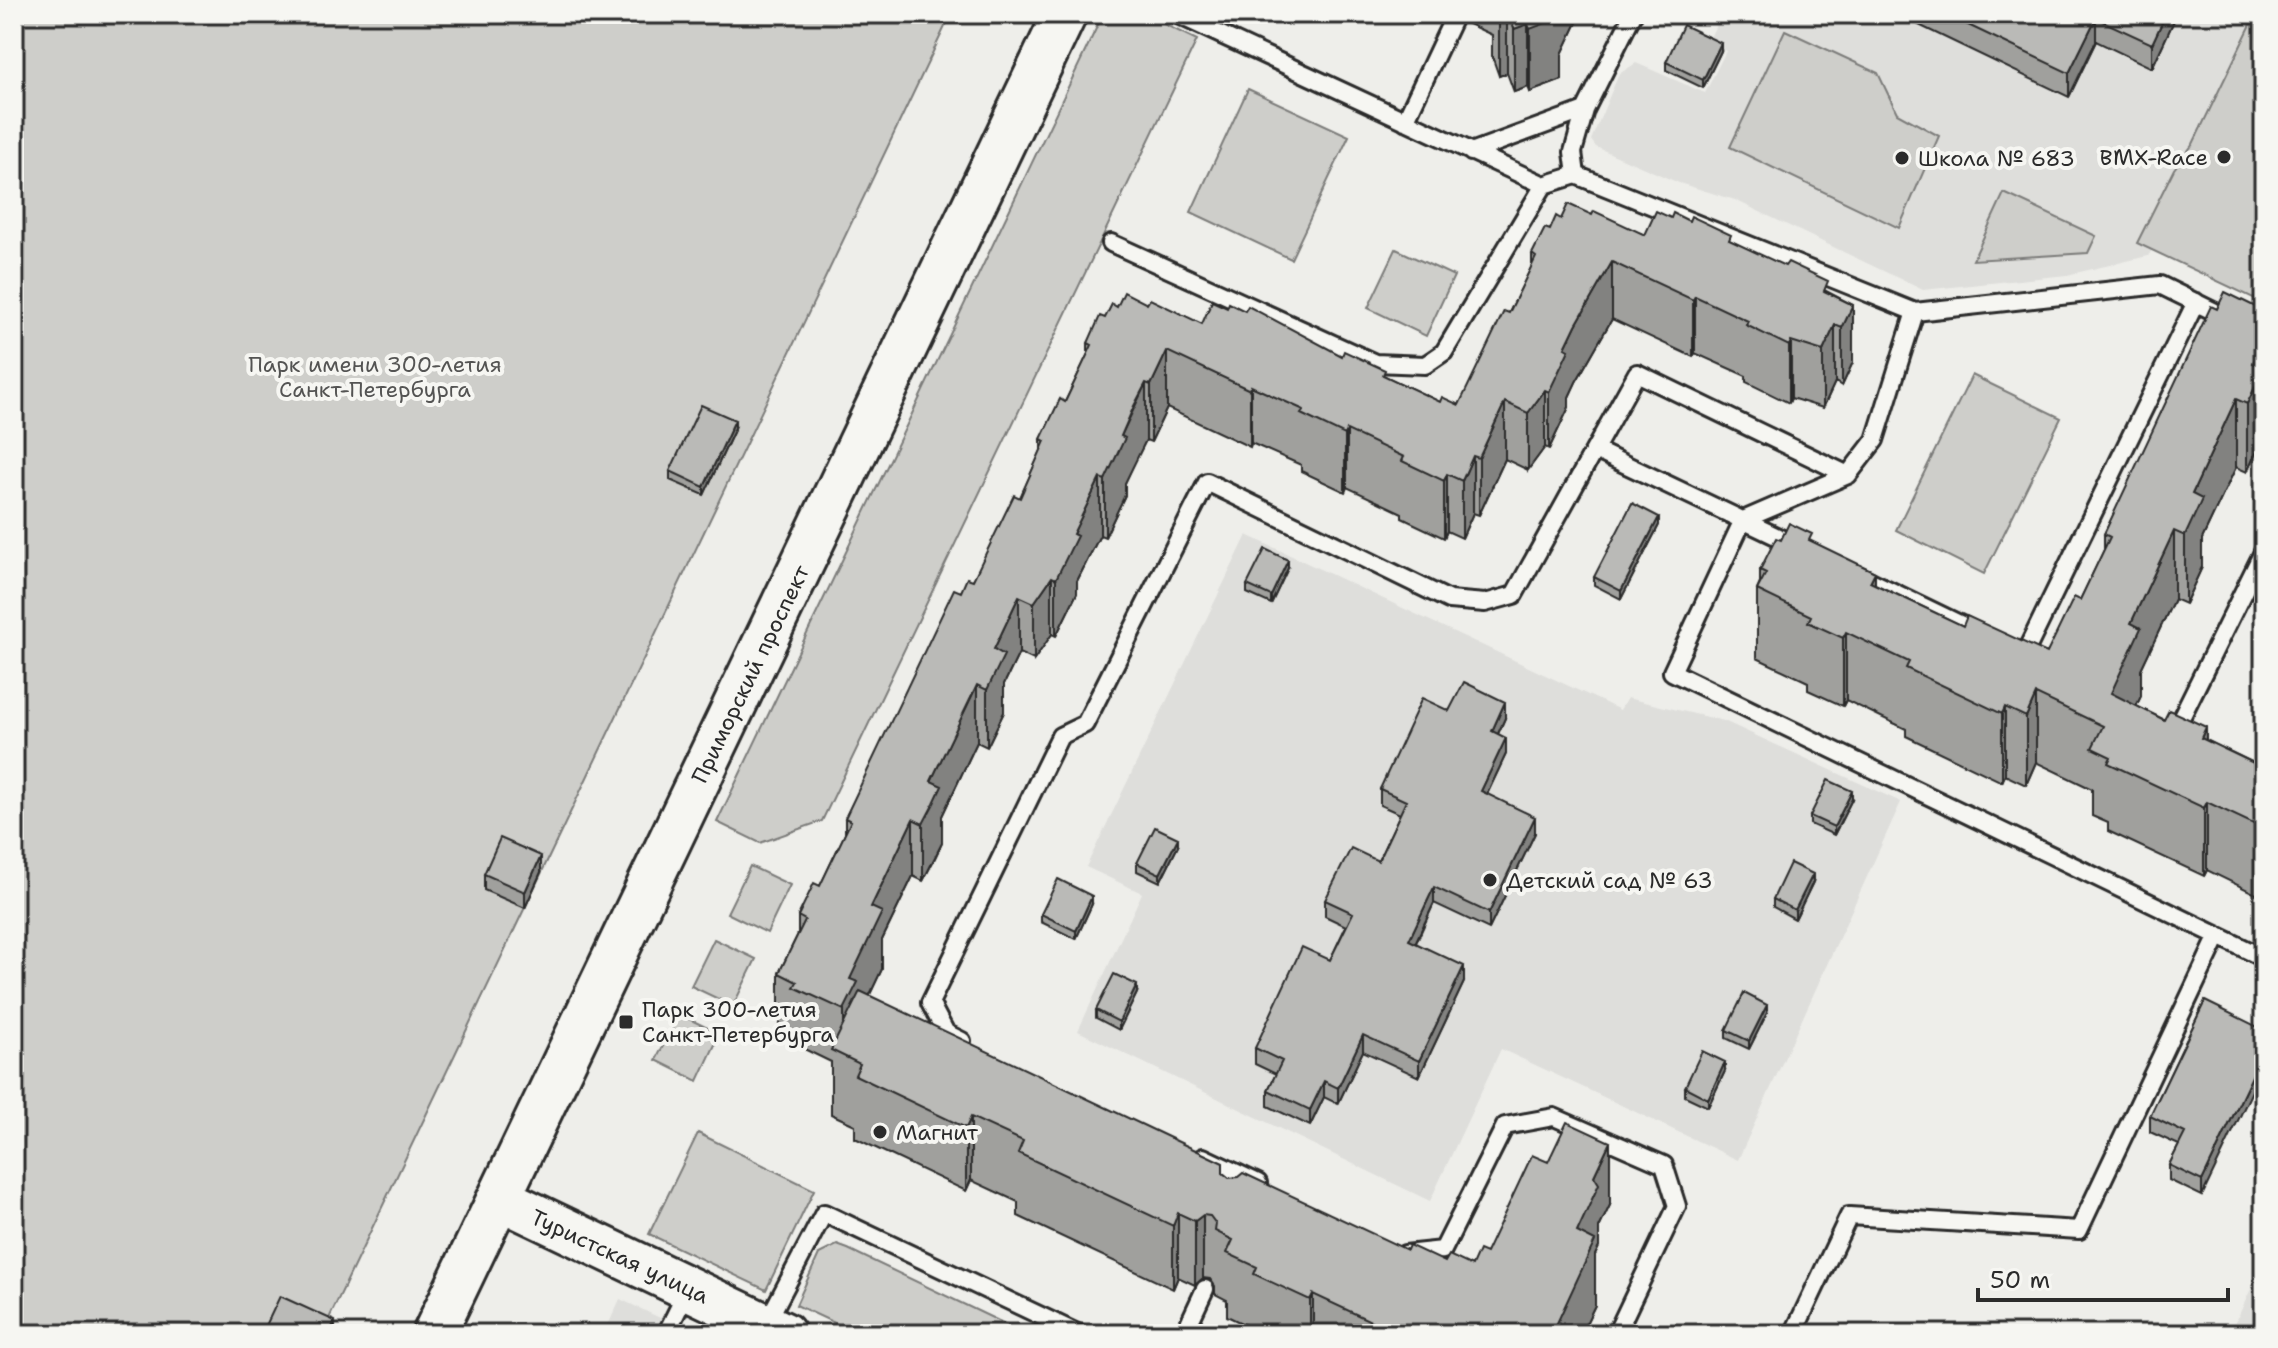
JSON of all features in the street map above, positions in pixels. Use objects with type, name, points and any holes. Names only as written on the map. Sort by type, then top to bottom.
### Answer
[{"type":"street","name":"Приморский проспект","points":[[434,1334],[1065,14]]},
{"type":"street","name":"Туристская улица","points":[[499,1198],[775,1330]]},
{"type":"lane","points":[[1176,14],[1544,185],[1576,175],[1915,312],[2160,285],[2264,336]]},
{"type":"lane","points":[[1576,175],[1573,152],[1585,110],[1633,14]]},
{"type":"lane","points":[[1405,121],[1454,17]]},
{"type":"lane","points":[[1471,152],[1585,110]]},
{"type":"lane","points":[[1111,243],[1375,363],[1425,365],[1444,352],[1544,185]]},
{"type":"lane","points":[[1842,567],[2024,655],[2196,302]]},
{"type":"lane","points":[[1915,312],[1875,440],[1848,475],[1743,520],[1672,672],[2264,958]]},
{"type":"lane","points":[[974,1047],[946,1033],[930,1003],[1060,736],[1085,724],[1207,482],[1449,600],[1485,603],[1514,595],[1637,373],[1848,475]]},
{"type":"lane","points":[[1595,450],[1814,554]]},
{"type":"lane","points":[[2200,739],[2176,728],[2264,550]]},
{"type":"lane","points":[[1793,1334],[1849,1216],[2079,1230],[2218,936]]},
{"type":"lane","points":[[1388,1246],[1409,1256],[1443,1250],[1505,1126],[1554,1117],[1664,1165],[1677,1206],[1616,1334]]},
{"type":"lane","points":[[1186,1149],[1260,1189]]},
{"type":"lane","points":[[775,1330],[824,1213],[1079,1334]]},
{"type":"lane","points":[[666,1334],[688,1288]]},
{"type":"lane","points":[[1184,1334],[1205,1289]]},
{"type":"shaded area","name":"Школа № 683","points":[[1722,14],[2264,14],[2264,303],[2152,250],[2148,256],[2067,275],[1923,290],[1735,200],[1679,183],[1596,147],[1591,140],[1619,74],[1636,63],[1705,93],[1726,51],[1708,41]]},
{"type":"shaded area","name":"Детский сад № 63","points":[[1247,535],[1620,710],[1627,698],[1724,721],[1901,802],[1738,1160],[1501,1049],[1430,1201],[1078,1031],[1142,893],[1086,867]]},
{"type":"shaded area","points":[[2264,1261],[2264,1334],[2230,1334]]},
{"type":"shaded area","points":[[620,1299],[694,1334],[604,1334]]},
{"type":"green space","name":"Парк имени 300-летия Санкт-Петербурга","points":[[14,14],[951,14],[323,1331],[328,1334],[14,1334]]},
{"type":"green space","points":[[1103,14],[1143,14],[1197,40],[822,821],[760,843],[717,822]]},
{"type":"green space","name":"BMX-Race","points":[[2256,14],[2264,14],[2264,303],[2137,243],[2174,169],[2193,144]]},
{"type":"green space","points":[[1785,30],[1878,73],[1897,113],[1939,136],[1899,228],[1730,147]]},
{"type":"green space","points":[[1248,89],[1349,136],[1291,259],[1191,212]]},
{"type":"green space","points":[[2004,193],[2096,236],[2088,253],[1973,260]]},
{"type":"green space","points":[[1396,249],[1454,276],[1426,336],[1368,308]]},
{"type":"green space","points":[[1972,375],[2061,418],[1984,574],[1896,530]]},
{"type":"green space","points":[[750,866],[790,885],[767,933],[727,913]]},
{"type":"green space","points":[[714,939],[756,959],[733,1006],[691,986]]},
{"type":"green space","points":[[679,1014],[720,1034],[698,1081],[656,1060]]},
{"type":"green space","points":[[698,1133],[814,1190],[766,1290],[649,1234]]},
{"type":"green space","points":[[837,1245],[1026,1334],[858,1334],[796,1305],[819,1254]]},
{"type":"building","points":[[1509,14],[1561,14],[1562,17],[1530,29],[1528,24],[1514,29]]},
{"type":"building","points":[[1945,14],[2166,14],[2152,44],[2096,18],[2069,73]]},
{"type":"building","points":[[1683,25],[1721,43],[1703,80],[1666,62]]},
{"type":"building","points":[[1568,204],[1592,215],[1594,211],[1645,235],[1656,211],[1671,218],[1673,213],[1689,221],[1691,216],[1731,235],[1729,240],[1785,266],[1788,262],[1828,281],[1824,291],[1853,305],[1842,328],[1835,325],[1823,351],[1791,341],[1789,346],[1746,325],[1748,321],[1695,296],[1693,300],[1612,262],[1576,325],[1565,348],[1569,350],[1549,392],[1545,390],[1528,413],[1505,402],[1479,458],[1473,456],[1462,481],[1447,474],[1444,481],[1402,461],[1404,457],[1347,430],[1345,435],[1301,414],[1304,410],[1251,386],[1250,390],[1167,351],[1151,385],[1146,383],[1134,406],[1121,436],[1125,438],[1105,480],[1100,478],[1056,579],[1052,577],[1034,603],[1019,596],[994,649],[1004,655],[987,690],[977,685],[931,781],[942,786],[934,803],[923,824],[913,819],[871,907],[882,912],[850,979],[858,982],[844,1010],[794,987],[797,982],[779,973],[805,920],[798,916],[814,883],[820,886],[851,821],[845,818],[954,589],[961,592],[967,578],[973,580],[1014,495],[1020,498],[1045,441],[1041,439],[1060,399],[1065,402],[1092,345],[1088,343],[1100,316],[1105,318],[1112,304],[1117,307],[1124,292],[1147,304],[1150,299],[1202,324],[1212,301],[1227,308],[1229,303],[1245,311],[1248,306],[1342,356],[1344,351],[1385,370],[1383,375],[1440,402],[1442,397],[1459,405],[1504,311],[1509,313],[1536,257],[1532,254],[1545,228],[1550,230],[1556,216],[1561,219]]},
{"type":"building","points":[[2225,292],[2264,311],[2264,340],[2253,363],[2264,368],[2247,404],[2236,399],[2192,494],[2202,499],[2185,536],[2174,531],[2131,623],[2141,628],[2111,693],[2164,720],[2169,710],[2206,727],[2201,738],[2264,768],[2264,829],[2207,802],[2204,808],[2108,763],[2111,757],[2092,748],[2103,726],[2036,694],[2026,717],[2005,707],[2002,714],[1906,668],[1909,662],[1846,632],[1843,638],[1808,622],[1811,616],[1757,590],[1766,573],[1760,570],[1776,538],[1781,540],[1789,523],[1812,534],[1809,540],[1875,572],[1870,582],[1963,626],[1967,616],[2047,653],[2074,597],[2080,600],[2110,537],[2104,534],[2211,306],[2217,309]]},
{"type":"building","points":[[701,405],[735,420],[704,487],[670,471]]},
{"type":"building","points":[[1632,503],[1659,517],[1621,591],[1594,577]]},
{"type":"building","points":[[1265,549],[1288,560],[1271,596],[1247,585]]},
{"type":"building","points":[[1464,682],[1505,702],[1492,731],[1506,738],[1481,791],[1535,817],[1489,913],[1434,887],[1409,940],[1464,966],[1419,1061],[1363,1035],[1338,1088],[1324,1081],[1310,1110],[1268,1090],[1282,1061],[1255,1048],[1302,947],[1330,960],[1353,913],[1325,900],[1351,848],[1378,861],[1406,801],[1380,789],[1422,698],[1449,711]]},
{"type":"building","points":[[1828,780],[1852,791],[1834,827],[1810,816]]},
{"type":"building","points":[[1155,827],[1178,838],[1160,874],[1137,863]]},
{"type":"building","points":[[500,838],[541,856],[525,892],[484,874]]},
{"type":"building","points":[[1790,863],[1813,874],[1795,910],[1773,899]]},
{"type":"building","points":[[1058,879],[1092,896],[1076,931],[1041,914]]},
{"type":"building","points":[[1114,974],[1137,985],[1119,1022],[1096,1010]]},
{"type":"building","points":[[860,991],[1223,1163],[1223,1173],[1229,1178],[1243,1173],[1407,1250],[1409,1245],[1445,1262],[1449,1255],[1472,1266],[1479,1250],[1486,1253],[1532,1155],[1548,1162],[1567,1122],[1610,1142],[1594,1176],[1599,1184],[1577,1232],[1595,1241],[1552,1334],[1388,1334],[1390,1330],[1313,1294],[1310,1300],[1254,1274],[1257,1267],[1227,1253],[1233,1240],[1215,1231],[1216,1224],[1210,1216],[1203,1215],[1195,1221],[1178,1213],[1173,1226],[1018,1153],[1023,1141],[971,1117],[966,1128],[855,1075],[860,1064],[831,1050]]},
{"type":"building","points":[[1744,993],[1767,1005],[1749,1041],[1726,1030]]},
{"type":"building","points":[[2205,1001],[2264,1030],[2264,1051],[2202,1181],[2169,1165],[2185,1133],[2150,1116]]},
{"type":"building","points":[[1702,1051],[1725,1062],[1708,1099],[1685,1087]]},
{"type":"building","points":[[280,1296],[335,1321],[329,1334],[262,1334]]},
{"type":"place","name":"BMX-Race","points":[[2224,157]]},
{"type":"place","name":"Школа № 683","points":[[1902,158]]},
{"type":"place","name":"Детский сад № 63","points":[[1490,880]]},
{"type":"place","name":"Парк 300-летия Санкт-Петербурга","points":[[626,1022]]},
{"type":"place","name":"Магнит","points":[[880,1132]]}]
